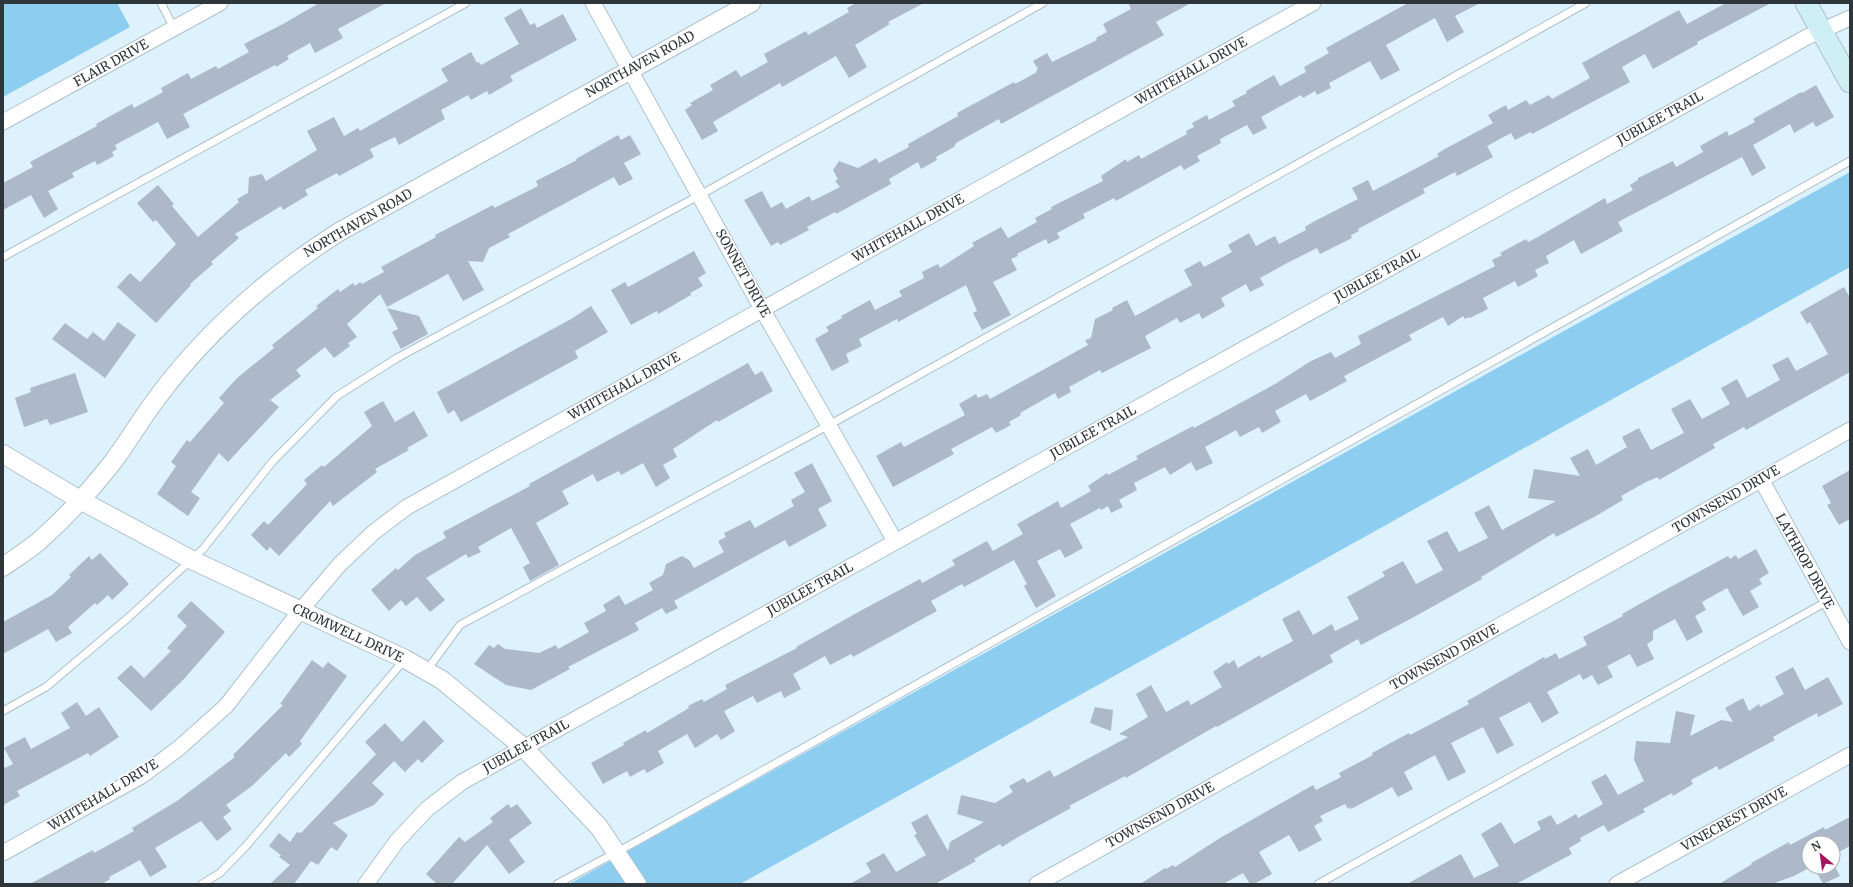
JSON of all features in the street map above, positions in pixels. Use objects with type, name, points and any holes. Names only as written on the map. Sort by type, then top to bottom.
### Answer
[{"type":"main road","points":[[1806,3],[1850,82]]},
{"type":"street","name":"FLAIR DRIVE","points":[[3,122],[220,3]]},
{"type":"street","name":"SONNET DRIVE","points":[[593,3],[762,309],[895,542]]},
{"type":"street","name":"NORTHAVEN ROAD","points":[[3,566],[37,543],[80,500],[113,462],[157,398],[200,346],[230,315],[300,257],[346,228],[751,3]]},
{"type":"street","name":"WHITEHALL DRIVE","points":[[3,853],[143,775],[179,748],[226,706],[300,611],[340,564],[374,532],[407,507],[1313,3]]},
{"type":"street","name":"JUBILEE TRAIL","points":[[366,884],[397,841],[427,809],[462,782],[1822,30],[1850,18]]},
{"type":"street","name":"TOWNSEND DRIVE","points":[[1036,884],[1850,430]]},
{"type":"street","name":"CROMWELL DRIVE","points":[[3,454],[80,500],[192,560],[405,659],[427,670],[442,680],[523,747],[599,827],[637,884]]},
{"type":"street","name":"LATHROP DRIVE","points":[[1761,479],[1850,642]]},
{"type":"street","name":"VINECREST DRIVE","points":[[1618,884],[1850,754]]},
{"type":"lane","points":[[161,3],[174,28]]},
{"type":"lane","points":[[3,257],[466,3]]},
{"type":"lane","points":[[3,711],[46,687],[129,617],[192,560],[203,549],[273,461],[337,396],[398,358],[700,195],[1043,3]]},
{"type":"lane","points":[[427,670],[460,625],[829,425],[1586,3]]},
{"type":"lane","points":[[556,884],[617,852],[1850,161]]},
{"type":"lane","points":[[1318,884],[1828,601]]},
{"type":"lane","points":[[202,884],[220,873],[246,846],[405,659]]},
{"type":"shaded area","points":[[3,3],[117,3],[130,27],[3,97]]},
{"type":"shaded area","points":[[1850,172],[1850,267],[740,884],[569,884]]},
{"type":"building","points":[[319,3],[386,3],[338,29],[343,38],[315,53],[310,43],[287,56],[289,59],[276,67],[275,65],[183,114],[190,127],[167,139],[158,122],[115,145],[117,149],[112,152],[114,156],[97,165],[95,161],[72,173],[74,177],[48,191],[58,209],[44,218],[31,195],[3,210],[3,183],[33,167],[30,162],[97,126],[96,124],[132,104],[134,108],[163,92],[161,88],[188,73],[191,79],[216,66],[218,69],[249,52],[244,44]]},
{"type":"building","points":[[856,3],[924,3],[888,22],[890,24],[855,45],[867,67],[849,78],[836,56],[782,87],[780,83],[713,122],[718,131],[702,140],[685,110],[692,105],[690,103],[713,90],[710,85],[736,70],[741,77],[768,62],[764,54],[806,31],[808,35],[849,12],[847,8]]},
{"type":"building","points":[[1128,3],[1191,3],[1156,22],[1164,35],[1001,124],[999,119],[956,143],[954,147],[936,157],[937,160],[921,169],[918,162],[889,179],[891,184],[836,214],[835,212],[807,227],[809,230],[780,245],[778,242],[771,246],[744,200],[762,191],[771,208],[782,202],[786,209],[809,196],[812,201],[840,187],[835,181],[838,179],[833,170],[839,161],[858,168],[876,158],[879,163],[909,147],[908,144],[958,116],[957,113],[1014,82],[1015,84],[1037,72],[1036,70],[1038,69],[1033,61],[1047,53],[1052,62],[1097,40],[1096,38],[1107,32],[1103,24],[1131,9]]},
{"type":"building","points":[[1408,3],[1480,3],[1455,16],[1464,32],[1447,42],[1435,18],[1386,45],[1400,70],[1381,80],[1370,61],[1329,83],[1331,88],[1317,95],[1315,91],[1303,98],[1301,95],[1261,117],[1267,128],[1253,135],[1247,125],[1220,139],[1221,143],[1197,156],[1200,161],[1184,170],[1181,165],[1116,201],[1114,198],[1083,214],[1085,218],[1057,233],[1060,238],[1048,244],[1046,239],[1017,254],[1018,256],[1011,259],[1017,270],[993,282],[1011,315],[982,330],[973,313],[977,311],[966,285],[898,322],[897,319],[859,339],[862,346],[846,354],[849,362],[832,371],[815,339],[829,331],[826,327],[842,318],[841,316],[870,300],[875,310],[902,296],[899,291],[924,278],[922,272],[938,264],[940,268],[974,246],[972,243],[1001,227],[1008,238],[1037,222],[1035,218],[1052,209],[1051,207],[1103,181],[1101,176],[1126,159],[1127,162],[1139,155],[1141,159],[1187,134],[1186,131],[1194,127],[1192,123],[1207,115],[1209,120],[1235,106],[1232,101],[1274,75],[1280,86],[1306,72],[1304,67],[1329,53],[1326,48]]},
{"type":"building","points":[[1726,3],[1771,3],[1697,42],[1698,44],[1653,69],[1645,54],[1622,67],[1630,82],[1532,134],[1531,132],[1515,140],[1511,133],[1487,146],[1493,157],[1457,176],[1455,172],[1423,189],[1425,193],[1358,229],[1359,231],[1351,235],[1352,238],[1320,254],[1317,248],[1289,262],[1260,278],[1264,285],[1250,292],[1246,284],[1221,298],[1225,306],[1202,319],[1199,313],[1180,323],[1177,318],[1145,336],[1151,348],[1102,373],[1100,370],[1069,387],[1071,392],[1058,399],[1055,393],[1020,413],[1021,415],[1009,422],[1011,425],[996,433],[992,427],[951,449],[954,454],[893,487],[876,456],[901,442],[904,447],[965,415],[959,404],[976,394],[978,398],[987,394],[990,399],[1088,345],[1085,340],[1091,338],[1095,319],[1113,310],[1112,308],[1127,300],[1135,316],[1192,285],[1184,270],[1200,261],[1204,267],[1232,252],[1228,245],[1249,233],[1256,246],[1275,236],[1279,244],[1306,230],[1305,227],[1313,222],[1358,199],[1352,188],[1368,180],[1373,191],[1439,156],[1437,154],[1443,150],[1493,123],[1488,115],[1506,105],[1508,110],[1526,100],[1530,105],[1549,95],[1552,99],[1590,78],[1582,63],[1679,10],[1687,24]]},
{"type":"building","points":[[521,8],[530,25],[535,23],[537,28],[563,14],[577,40],[510,76],[513,81],[489,95],[487,91],[471,100],[468,95],[441,110],[445,119],[399,145],[395,137],[370,149],[374,157],[339,176],[337,173],[305,190],[308,195],[283,210],[281,206],[235,234],[239,238],[211,262],[213,264],[190,284],[191,285],[156,323],[117,287],[130,273],[140,282],[176,244],[156,220],[153,222],[137,203],[158,185],[174,204],[172,206],[198,237],[239,202],[237,199],[248,193],[249,177],[262,174],[266,181],[317,150],[307,131],[334,117],[344,136],[358,128],[360,131],[448,81],[441,69],[471,52],[477,63],[479,62],[481,65],[519,44],[504,18]]},
{"type":"building","points":[[1816,85],[1834,117],[1816,127],[1813,122],[1794,133],[1790,124],[1753,145],[1766,168],[1752,176],[1742,157],[1618,222],[1623,231],[1581,254],[1574,240],[1546,256],[1549,263],[1535,270],[1538,276],[1518,287],[1515,281],[1483,298],[1488,309],[1470,318],[1465,319],[1463,316],[1448,326],[1443,317],[1409,335],[1412,340],[1344,376],[1347,381],[1310,401],[1306,394],[1275,411],[1281,422],[1262,433],[1259,427],[1240,437],[1236,430],[1205,447],[1213,463],[1196,471],[1191,462],[1170,475],[1165,467],[1134,483],[1137,490],[1119,500],[1123,507],[1111,513],[1108,506],[1101,510],[1100,508],[1070,524],[1083,548],[1065,558],[1060,549],[1037,561],[1056,596],[1036,608],[1024,586],[1027,584],[1014,560],[964,587],[962,584],[931,601],[937,611],[853,657],[851,654],[830,665],[825,656],[793,674],[801,689],[784,698],[781,691],[757,703],[753,696],[724,711],[735,731],[721,740],[717,734],[695,748],[687,734],[658,751],[664,763],[647,773],[644,769],[630,777],[627,771],[603,784],[591,763],[624,745],[623,743],[646,730],[647,733],[689,708],[688,706],[702,699],[704,702],[727,689],[725,685],[797,648],[796,647],[862,610],[920,579],[922,583],[955,565],[952,560],[987,541],[993,551],[1023,534],[1017,524],[1058,501],[1061,508],[1091,491],[1088,486],[1107,473],[1108,475],[1138,459],[1136,456],[1193,426],[1194,428],[1275,384],[1311,361],[1331,352],[1335,358],[1361,344],[1358,336],[1495,266],[1492,260],[1502,255],[1500,253],[1526,239],[1528,242],[1536,238],[1605,198],[1607,204],[1633,190],[1630,185],[1638,180],[1638,178],[1673,161],[1676,167],[1703,152],[1700,146],[1727,131],[1729,136],[1755,122],[1753,119]]},
{"type":"building","points":[[618,135],[621,140],[630,135],[641,154],[624,163],[633,179],[619,186],[614,177],[508,234],[510,237],[489,248],[483,262],[468,261],[484,290],[463,301],[448,274],[387,307],[380,294],[347,324],[357,337],[348,343],[350,346],[334,358],[325,347],[296,370],[301,376],[270,400],[279,407],[228,462],[219,453],[191,492],[200,498],[188,516],[157,494],[176,466],[171,462],[187,440],[190,442],[224,403],[219,398],[237,378],[274,348],[272,345],[318,308],[316,306],[338,289],[340,292],[353,283],[355,286],[360,282],[362,284],[384,272],[381,267],[436,237],[435,235],[493,205],[494,208],[538,186],[536,181],[577,160],[576,159]]},
{"type":"building","points":[[694,251],[706,273],[698,278],[703,286],[690,293],[691,295],[658,314],[657,311],[631,325],[611,290],[625,282],[628,287]]},
{"type":"building","points":[[1844,287],[1850,298],[1850,372],[1746,430],[1744,427],[1713,444],[1715,448],[1659,480],[1658,477],[1646,482],[1621,496],[1623,500],[1594,517],[1556,537],[1554,533],[1481,577],[1482,579],[1414,617],[1361,645],[1358,639],[1330,655],[1333,662],[1217,727],[1216,726],[1126,778],[1125,776],[1069,806],[1071,808],[1002,847],[1000,844],[974,859],[976,861],[935,884],[850,884],[871,872],[866,863],[884,853],[896,872],[926,855],[914,835],[917,834],[911,823],[927,814],[948,851],[950,842],[984,822],[957,814],[961,795],[995,803],[1013,792],[1009,786],[1024,778],[1027,783],[1050,770],[1054,777],[1128,737],[1119,734],[1148,717],[1136,694],[1151,685],[1166,712],[1188,700],[1191,705],[1222,687],[1213,672],[1227,662],[1228,664],[1234,660],[1238,668],[1260,655],[1261,658],[1293,641],[1282,619],[1299,610],[1313,635],[1332,624],[1335,631],[1359,619],[1347,597],[1385,576],[1382,572],[1403,561],[1416,584],[1443,570],[1427,541],[1447,531],[1459,552],[1488,538],[1474,513],[1489,505],[1502,530],[1556,501],[1528,498],[1534,469],[1580,476],[1570,458],[1588,449],[1596,465],[1627,447],[1622,437],[1639,428],[1651,450],[1684,433],[1671,409],[1690,399],[1702,419],[1730,404],[1721,388],[1737,379],[1747,398],[1780,380],[1772,365],[1788,357],[1796,371],[1828,354],[1810,322],[1807,324],[1800,312]]},
{"type":"building","points":[[591,306],[608,332],[575,351],[578,358],[461,422],[454,410],[448,414],[437,392],[571,319]]},
{"type":"building","points":[[387,308],[419,316],[428,334],[401,349],[392,332],[398,329]]},
{"type":"building","points":[[118,322],[136,335],[105,378],[52,339],[65,323],[87,339],[93,332],[104,341]]},
{"type":"building","points":[[748,363],[755,375],[762,371],[773,391],[718,422],[717,420],[673,449],[677,457],[663,465],[670,478],[656,487],[643,463],[621,475],[619,471],[597,482],[593,474],[562,491],[569,504],[536,523],[559,565],[530,581],[523,567],[530,563],[511,528],[478,547],[481,552],[468,558],[466,554],[426,578],[445,600],[430,612],[417,597],[406,606],[401,600],[389,611],[371,590],[396,568],[398,570],[415,555],[446,538],[443,532],[530,486],[529,484]]},
{"type":"building","points":[[75,373],[88,412],[50,425],[47,419],[24,427],[15,398],[31,392],[30,388]]},
{"type":"building","points":[[383,401],[395,422],[414,411],[428,436],[407,448],[409,450],[375,469],[377,472],[333,506],[330,501],[279,556],[270,547],[267,551],[251,535],[264,521],[268,525],[307,484],[304,480],[322,465],[324,467],[372,426],[364,412]]},
{"type":"building","points":[[812,463],[832,501],[818,509],[827,526],[789,547],[785,540],[674,601],[678,608],[666,614],[662,608],[635,623],[639,630],[568,667],[570,669],[531,690],[506,685],[474,664],[489,645],[494,648],[498,644],[505,649],[539,653],[556,645],[558,649],[589,632],[584,623],[606,611],[603,605],[619,595],[625,605],[653,590],[649,583],[663,575],[666,564],[682,556],[689,560],[694,568],[724,552],[718,541],[726,537],[724,533],[750,520],[755,528],[794,506],[791,500],[805,492],[794,473]]},
{"type":"building","points":[[1850,470],[1850,519],[1839,525],[1827,505],[1831,503],[1822,486]]},
{"type":"building","points":[[1756,549],[1769,573],[1759,579],[1762,584],[1750,591],[1759,607],[1743,616],[1727,588],[1702,602],[1706,610],[1695,616],[1703,632],[1687,641],[1675,619],[1653,631],[1653,640],[1647,644],[1654,659],[1637,667],[1630,654],[1607,666],[1613,677],[1598,685],[1592,675],[1583,680],[1580,674],[1547,692],[1559,713],[1542,723],[1530,702],[1499,718],[1514,745],[1497,754],[1483,727],[1451,743],[1466,772],[1448,781],[1435,755],[1404,772],[1413,789],[1398,797],[1392,787],[1351,809],[1350,807],[1348,809],[1345,804],[1320,816],[1323,821],[1314,826],[1322,840],[1299,852],[1289,835],[1259,852],[1272,874],[1254,884],[1250,884],[1243,873],[1223,884],[1140,884],[1165,868],[1166,869],[1173,865],[1175,867],[1220,838],[1313,785],[1316,790],[1341,777],[1339,773],[1373,755],[1372,753],[1469,704],[1467,701],[1544,657],[1545,659],[1556,653],[1559,659],[1587,645],[1583,637],[1623,616],[1622,614],[1652,597],[1728,556],[1730,559],[1736,555],[1738,559]]},
{"type":"building","points":[[100,553],[129,584],[112,600],[108,595],[97,605],[95,603],[68,627],[72,633],[56,642],[48,629],[3,654],[3,622],[52,595],[71,577],[69,575],[89,556],[92,560]]},
{"type":"building","points":[[191,601],[225,632],[184,679],[151,711],[117,678],[131,665],[144,678],[171,651],[167,648],[187,626],[177,616]]},
{"type":"building","points":[[312,660],[323,668],[328,662],[347,676],[300,741],[302,744],[289,757],[286,753],[252,786],[226,805],[231,811],[223,817],[232,829],[217,841],[201,821],[155,848],[167,867],[150,877],[140,860],[109,877],[110,879],[102,884],[30,884],[93,850],[94,853],[134,831],[132,828],[177,801],[235,757],[233,755],[283,705],[280,704]]},
{"type":"building","points":[[1793,667],[1805,690],[1828,677],[1843,704],[1818,717],[1817,713],[1773,737],[1775,740],[1719,770],[1717,766],[1691,780],[1693,784],[1673,796],[1672,793],[1643,809],[1645,812],[1608,832],[1604,825],[1580,838],[1581,841],[1569,848],[1572,854],[1516,884],[1407,884],[1461,854],[1474,878],[1499,866],[1481,834],[1501,822],[1514,844],[1541,829],[1537,822],[1551,815],[1557,825],[1576,814],[1578,818],[1603,804],[1591,782],[1606,774],[1618,795],[1644,781],[1634,760],[1636,741],[1670,743],[1676,711],[1695,715],[1690,736],[1721,720],[1733,722],[1725,708],[1743,698],[1749,711],[1759,704],[1760,707],[1784,694],[1775,677]]},
{"type":"building","points":[[77,702],[86,716],[99,707],[119,737],[90,756],[88,753],[17,791],[20,796],[3,805],[3,765],[5,768],[13,764],[4,748],[25,737],[31,749],[70,728],[61,713]]},
{"type":"building","points":[[1095,707],[1113,710],[1111,731],[1090,723]]},
{"type":"building","points":[[424,720],[444,741],[422,763],[418,759],[405,772],[394,761],[372,783],[384,794],[374,805],[333,823],[348,835],[337,851],[331,847],[318,865],[311,861],[294,884],[270,884],[290,865],[279,857],[281,855],[269,846],[279,833],[290,842],[297,832],[301,833],[376,754],[365,742],[385,723],[402,742]]},
{"type":"building","points":[[508,804],[511,808],[517,804],[532,823],[509,840],[525,862],[509,874],[487,845],[452,884],[437,884],[426,874],[459,837],[465,842],[493,822],[490,818]]},
{"type":"building","points":[[1850,817],[1850,846],[1841,851],[1841,835],[1809,835],[1824,827],[1825,830]]},
{"type":"building","points":[[1801,839],[1801,872],[1772,884],[1719,884],[1752,864],[1751,863],[1789,842],[1790,845]]},
{"type":"building","points":[[1818,875],[1840,876],[1823,884]]}]
